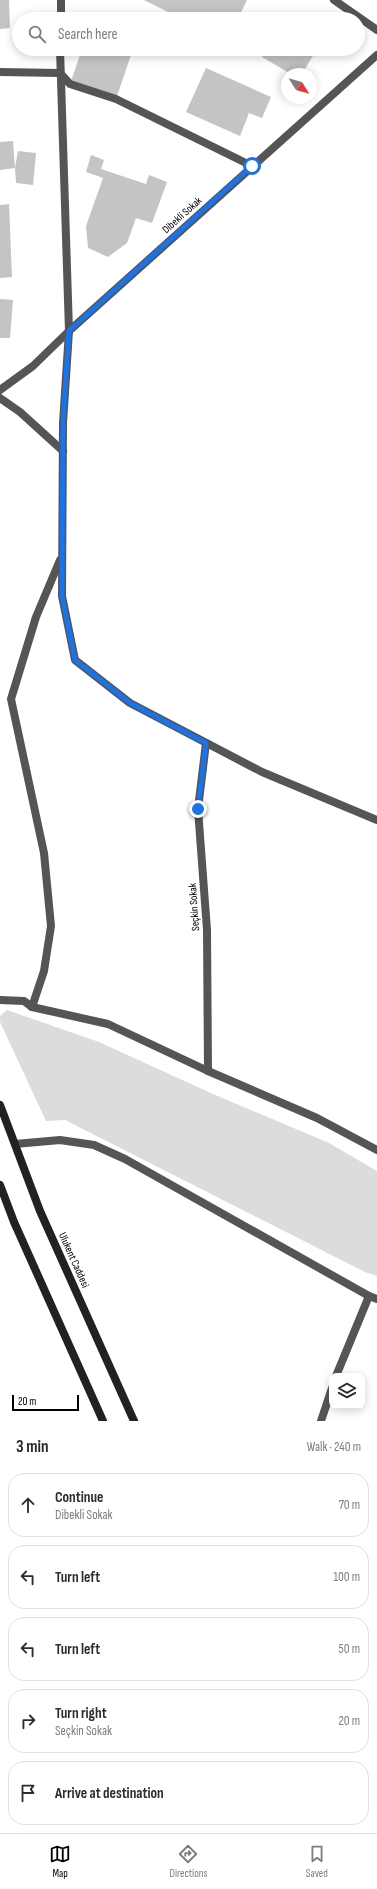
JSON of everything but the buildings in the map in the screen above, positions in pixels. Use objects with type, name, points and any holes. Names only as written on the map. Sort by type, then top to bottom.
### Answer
[{"type":"street","points":[[61,0],[61,12]]},
{"type":"street","points":[[334,0],[351,12]]},
{"type":"street","points":[[365,22],[377,30]]},
{"type":"street","name":"Dibekli Sokak","points":[[0,390],[32,366],[377,54]]},
{"type":"street","points":[[60,56],[69,331],[63,423],[62,596],[75,660],[130,703],[262,772],[377,820]]},
{"type":"street","points":[[0,72],[60,73],[70,84],[116,99],[252,166]]},
{"type":"street","points":[[0,398],[20,412],[63,451]]},
{"type":"street","points":[[32,1007],[44,971],[51,926],[44,853],[11,698],[36,617],[62,556]]},
{"type":"street","name":"Seçkin Sokak","points":[[206,743],[198,809],[207,930],[208,1071]]},
{"type":"street","points":[[0,1000],[24,1001],[32,1007],[108,1024],[208,1071],[317,1118],[377,1150]]},
{"type":"street","name":"Ulukent Caddesi","points":[[0,1105],[40,1211],[134,1421]]},
{"type":"street","points":[[15,1144],[60,1140],[94,1144],[125,1159],[373,1297],[337,1373]]},
{"type":"street","points":[[1,1190],[103,1421]]},
{"type":"street","points":[[321,1421],[329,1397]]},
{"type":"shaded area","points":[[7,1010],[99,1042],[213,1094],[329,1143],[377,1171],[377,1276],[365,1272],[65,1120],[46,1121],[0,1022],[0,1016]]},
{"type":"route","points":[[198,809],[206,743],[130,703],[75,660],[62,596],[63,423],[69,331],[252,166]]}]
